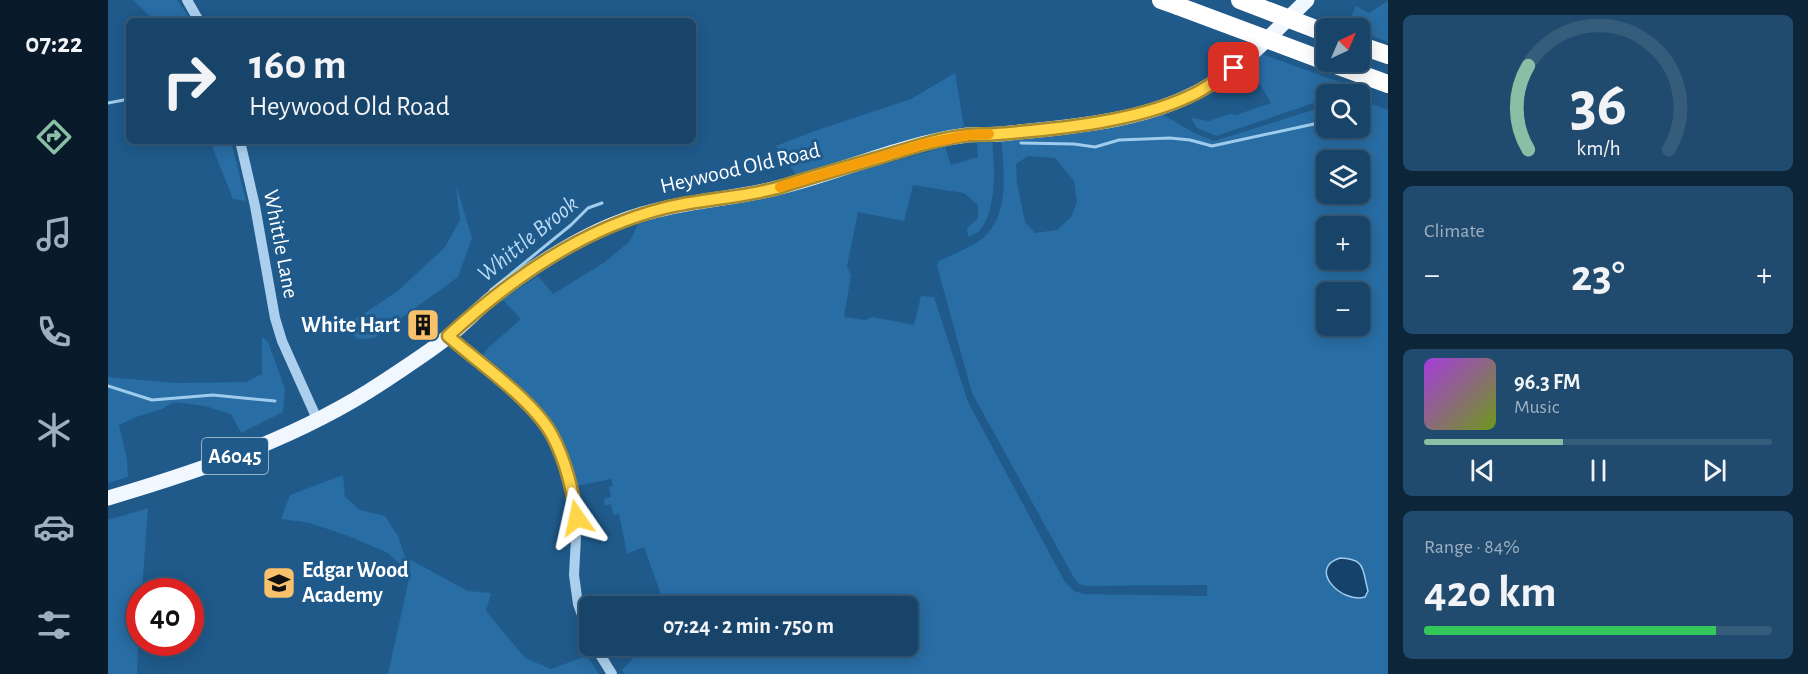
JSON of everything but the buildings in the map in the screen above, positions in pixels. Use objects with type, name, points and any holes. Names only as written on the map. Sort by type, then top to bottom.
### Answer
[{"type":"highway","points":[[1240,0],[1316,29]]},
{"type":"highway","points":[[1169,3],[1316,58]]},
{"type":"highway","points":[[1370,49],[1388,56]]},
{"type":"highway","points":[[1355,72],[1388,84]]},
{"type":"main road","name":"Heywood Old Road","points":[[108,498],[225,461],[317,419],[380,384],[448,336],[492,298],[533,269],[579,240],[616,223],[668,207],[769,190],[968,135],[1108,121],[1144,113],[1203,89],[1234,68],[1307,0]]},
{"type":"street","points":[[187,0],[197,18]]},
{"type":"street","name":"Whittle Lane","points":[[241,144],[255,206],[275,318],[282,341],[317,419]]},
{"type":"street","points":[[448,336],[529,405],[542,419],[559,450],[571,483],[577,518],[574,576],[579,607]]},
{"type":"street","points":[[601,656],[612,674]]},
{"type":"shaded area","points":[[133,0],[177,0],[190,18],[152,18]]},
{"type":"shaded area","points":[[1388,1],[1388,42],[1370,35],[1370,18],[1351,18],[1356,6],[1369,13]]},
{"type":"shaded area","points":[[1259,53],[1345,84],[1316,84],[1316,102],[1216,136],[1197,128],[1191,118],[1209,121],[1271,103],[1248,64]]},
{"type":"shaded area","points":[[955,73],[964,127],[796,175],[776,146],[911,99]]},
{"type":"shaded area","points":[[1370,103],[1388,110],[1388,674],[625,674],[622,670],[635,656],[918,656],[918,596],[661,596],[644,547],[627,554],[619,514],[613,515],[611,504],[605,506],[604,499],[611,497],[609,487],[613,486],[611,479],[577,486],[571,463],[554,426],[517,383],[483,355],[521,319],[502,299],[538,276],[553,294],[605,262],[630,241],[638,224],[675,213],[771,196],[945,147],[951,165],[978,157],[977,143],[992,141],[994,187],[992,199],[986,221],[975,234],[968,237],[967,228],[978,218],[978,205],[964,193],[913,185],[904,221],[858,212],[847,266],[851,276],[844,317],[865,320],[873,317],[914,325],[921,296],[934,297],[968,402],[1065,582],[1074,591],[1084,594],[1207,596],[1207,585],[1087,586],[1079,584],[1074,578],[972,393],[937,266],[939,261],[984,237],[998,216],[1002,204],[1004,177],[1001,139],[1162,114],[1194,133],[1214,141],[1316,109],[1316,138],[1370,138]],"holes":[[[1028,156],[1055,158],[1074,181],[1077,202],[1071,217],[1057,230],[1035,233],[1025,222],[1017,183],[1016,164]]]},
{"type":"shaded area","points":[[211,144],[232,144],[246,201],[233,199]]},
{"type":"shaded area","points":[[456,186],[472,238],[458,277],[374,338],[358,339],[340,324],[359,317],[399,290],[445,247],[460,220]]},
{"type":"shaded area","points":[[262,337],[268,342],[285,389],[283,412],[241,433],[231,414],[205,406],[174,402],[162,409],[136,417],[119,425],[127,459],[128,477],[108,483],[108,377],[175,383],[246,382],[262,374]]},
{"type":"shaded area","points":[[343,475],[345,497],[360,510],[385,516],[398,536],[405,557],[468,591],[491,593],[486,611],[525,658],[551,669],[587,656],[599,674],[388,674],[410,574],[388,553],[346,535],[310,523],[281,519],[290,495]]},
{"type":"shaded area","points":[[148,508],[143,578],[126,578],[126,656],[138,656],[137,674],[108,674],[108,520]]},
{"type":"shaded area","points":[[1340,558],[1354,560],[1362,567],[1368,591],[1365,597],[1356,598],[1346,595],[1331,584],[1327,577],[1327,569],[1331,563]]},
{"type":"waterway","points":[[108,103],[126,100]]},
{"type":"waterway","name":"Whittle Brook","points":[[1021,143],[1074,144],[1095,147],[1119,140],[1170,138],[1212,146],[1314,124]]},
{"type":"waterway","name":"Whittle Brook","points":[[491,290],[571,225],[588,208],[602,203]]},
{"type":"waterway","name":"Whittle Brook","points":[[108,386],[152,400],[213,395],[275,401]]},
{"type":"slow traffic","points":[[780,187],[924,144],[968,135],[989,134]]},
{"type":"place","name":"White Hart","points":[[423,325]]},
{"type":"place","name":"Edgar Wood Academy","points":[[279,583]]},
{"type":"route","points":[[577,518],[566,466],[542,419],[529,405],[448,336],[492,298],[533,269],[579,240],[641,214],[668,207],[769,190],[924,144],[968,135],[1108,121],[1144,113],[1191,95],[1234,68]]}]
